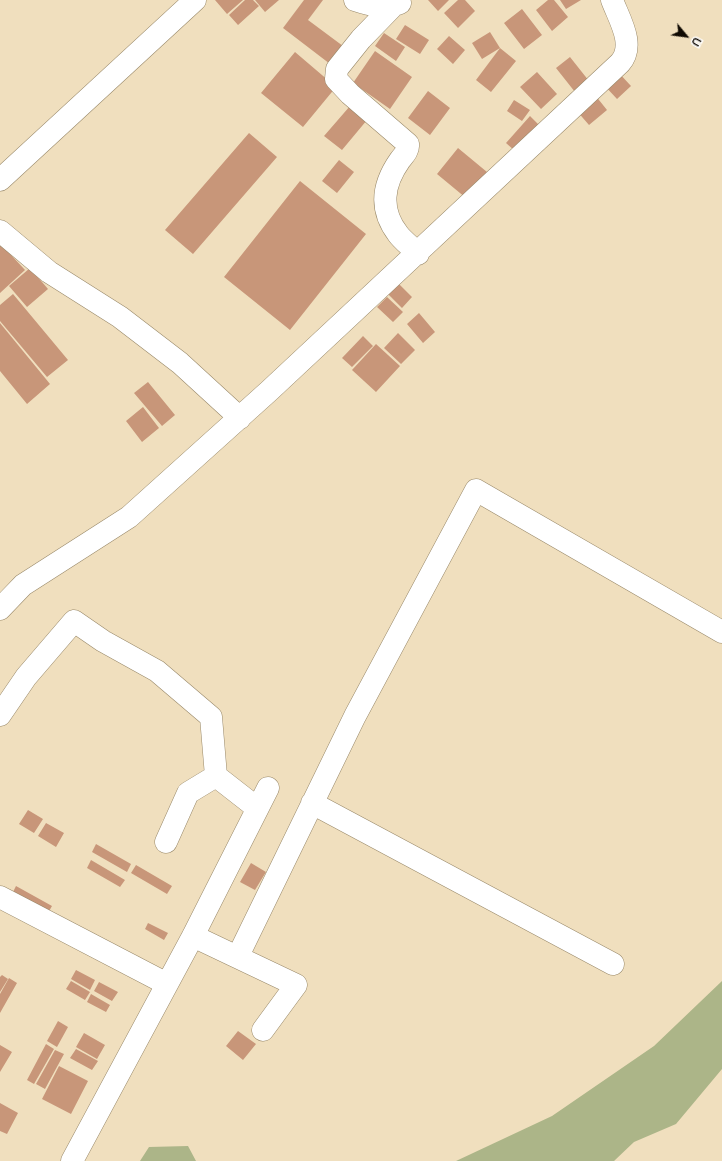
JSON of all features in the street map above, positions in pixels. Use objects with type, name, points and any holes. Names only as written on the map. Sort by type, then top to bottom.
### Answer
[{"type":"street","points":[[0,180],[195,0]]},
{"type":"street","points":[[355,0],[373,6],[400,3]]},
{"type":"street","points":[[0,609],[23,585],[128,517],[240,418],[418,254],[625,57],[628,48],[626,37],[612,0]]},
{"type":"street","points":[[400,3],[362,39],[337,69],[336,79],[350,94],[408,144],[408,150],[389,178],[386,191],[385,211],[398,234],[418,254]]},
{"type":"street","points":[[0,231],[49,272],[120,317],[180,363],[240,418]]},
{"type":"street","points":[[238,956],[355,716],[476,490],[722,632]]},
{"type":"street","points":[[0,715],[26,677],[74,621],[103,641],[158,671],[211,717],[216,776],[257,808]]},
{"type":"street","points":[[166,842],[188,793],[216,776]]},
{"type":"street","points":[[72,1161],[193,936],[268,788]]},
{"type":"street","points":[[312,803],[613,964]]},
{"type":"street","points":[[0,897],[167,984]]},
{"type":"street","points":[[193,936],[238,956],[296,985],[263,1030]]},
{"type":"green space","points":[[722,981],[722,1069],[676,1124],[634,1142],[614,1161],[456,1161],[552,1116],[654,1046]]},
{"type":"green space","points":[[188,1146],[196,1161],[140,1161],[149,1147]]},
{"type":"building","points":[[215,0],[243,0],[227,14]]},
{"type":"building","points":[[245,0],[253,0],[259,6],[238,25],[229,15]]},
{"type":"building","points":[[255,0],[279,0],[265,12]]},
{"type":"building","points":[[304,0],[323,0],[308,20],[347,49],[334,67],[283,28]]},
{"type":"building","points":[[428,0],[449,0],[438,11]]},
{"type":"building","points":[[458,0],[465,0],[475,11],[458,28],[444,13]]},
{"type":"building","points":[[548,0],[554,0],[568,17],[552,31],[536,10]]},
{"type":"building","points":[[560,0],[581,0],[566,9]]},
{"type":"building","points":[[522,9],[542,35],[524,49],[504,23]]},
{"type":"building","points":[[405,25],[429,40],[420,54],[396,39]]},
{"type":"building","points":[[490,32],[500,48],[482,59],[472,43]]},
{"type":"building","points":[[384,33],[405,47],[396,61],[375,46]]},
{"type":"building","points":[[449,36],[465,50],[453,64],[437,49]]},
{"type":"building","points":[[500,48],[516,61],[491,92],[476,80]]},
{"type":"building","points":[[375,51],[412,77],[390,109],[353,83]]},
{"type":"building","points":[[295,52],[336,87],[303,127],[261,93]]},
{"type":"building","points":[[570,57],[589,81],[575,92],[556,68]]},
{"type":"building","points":[[537,72],[557,94],[541,109],[520,87]]},
{"type":"building","points":[[618,72],[631,86],[617,99],[604,85]]},
{"type":"building","points":[[428,91],[450,108],[430,135],[408,118]]},
{"type":"building","points":[[595,95],[607,110],[589,125],[576,110]]},
{"type":"building","points":[[514,100],[530,110],[522,121],[507,111]]},
{"type":"building","points":[[350,106],[367,120],[342,150],[324,136]]},
{"type":"building","points":[[530,116],[539,125],[515,151],[506,143]]},
{"type":"building","points":[[249,133],[277,157],[193,254],[165,230]]},
{"type":"building","points":[[458,148],[487,172],[466,198],[437,174]]},
{"type":"building","points":[[339,160],[354,172],[337,193],[322,181]]},
{"type":"building","points":[[300,181],[366,234],[290,330],[224,277]]},
{"type":"building","points":[[0,243],[25,270],[0,293]]},
{"type":"building","points":[[30,268],[48,289],[27,307],[9,286]]},
{"type":"building","points":[[397,282],[412,297],[402,308],[387,293]]},
{"type":"building","points":[[13,294],[68,360],[47,377],[0,321],[0,305]]},
{"type":"building","points":[[387,297],[403,312],[393,322],[377,307]]},
{"type":"building","points":[[419,313],[435,332],[423,343],[407,324]]},
{"type":"building","points":[[0,323],[50,384],[27,404],[0,371]]},
{"type":"building","points":[[398,333],[415,350],[401,364],[384,348]]},
{"type":"building","points":[[363,336],[373,346],[352,367],[342,358]]},
{"type":"building","points":[[376,344],[400,366],[376,392],[352,370]]},
{"type":"building","points":[[148,382],[175,415],[162,426],[134,393]]},
{"type":"building","points":[[143,407],[159,428],[142,442],[126,421]]},
{"type":"building","points":[[28,810],[43,819],[34,833],[19,824]]},
{"type":"building","points":[[46,823],[64,833],[56,847],[38,836]]},
{"type":"building","points":[[96,844],[131,864],[127,872],[92,852]]},
{"type":"building","points":[[91,860],[125,880],[120,887],[87,868]]},
{"type":"building","points":[[251,863],[266,872],[255,890],[240,882]]},
{"type":"building","points":[[136,865],[172,886],[167,894],[131,873]]},
{"type":"building","points":[[16,886],[52,906],[48,913],[12,894]]},
{"type":"building","points":[[148,923],[168,933],[164,940],[145,929]]},
{"type":"building","points":[[76,970],[95,980],[90,990],[71,979]]},
{"type":"building","points":[[2,975],[8,979],[0,992],[0,977]]},
{"type":"building","points":[[9,978],[17,983],[0,1013],[0,994]]},
{"type":"building","points":[[71,981],[90,992],[85,1000],[66,989]]},
{"type":"building","points":[[99,982],[118,992],[112,1001],[94,991]]},
{"type":"building","points":[[91,994],[110,1005],[106,1012],[87,1002]]},
{"type":"building","points":[[58,1021],[68,1027],[57,1047],[47,1041]]},
{"type":"building","points":[[238,1031],[256,1044],[243,1060],[226,1046]]},
{"type":"building","points":[[84,1033],[105,1045],[97,1059],[76,1047]]},
{"type":"building","points":[[46,1044],[54,1049],[34,1084],[27,1080]]},
{"type":"building","points":[[0,1045],[12,1052],[0,1072]]},
{"type":"building","points":[[76,1049],[98,1061],[92,1070],[70,1058]]},
{"type":"building","points":[[55,1050],[64,1054],[45,1089],[36,1084]]},
{"type":"building","points":[[59,1066],[88,1081],[71,1114],[42,1099]]},
{"type":"building","points":[[0,1103],[18,1113],[7,1134],[0,1131]]}]
